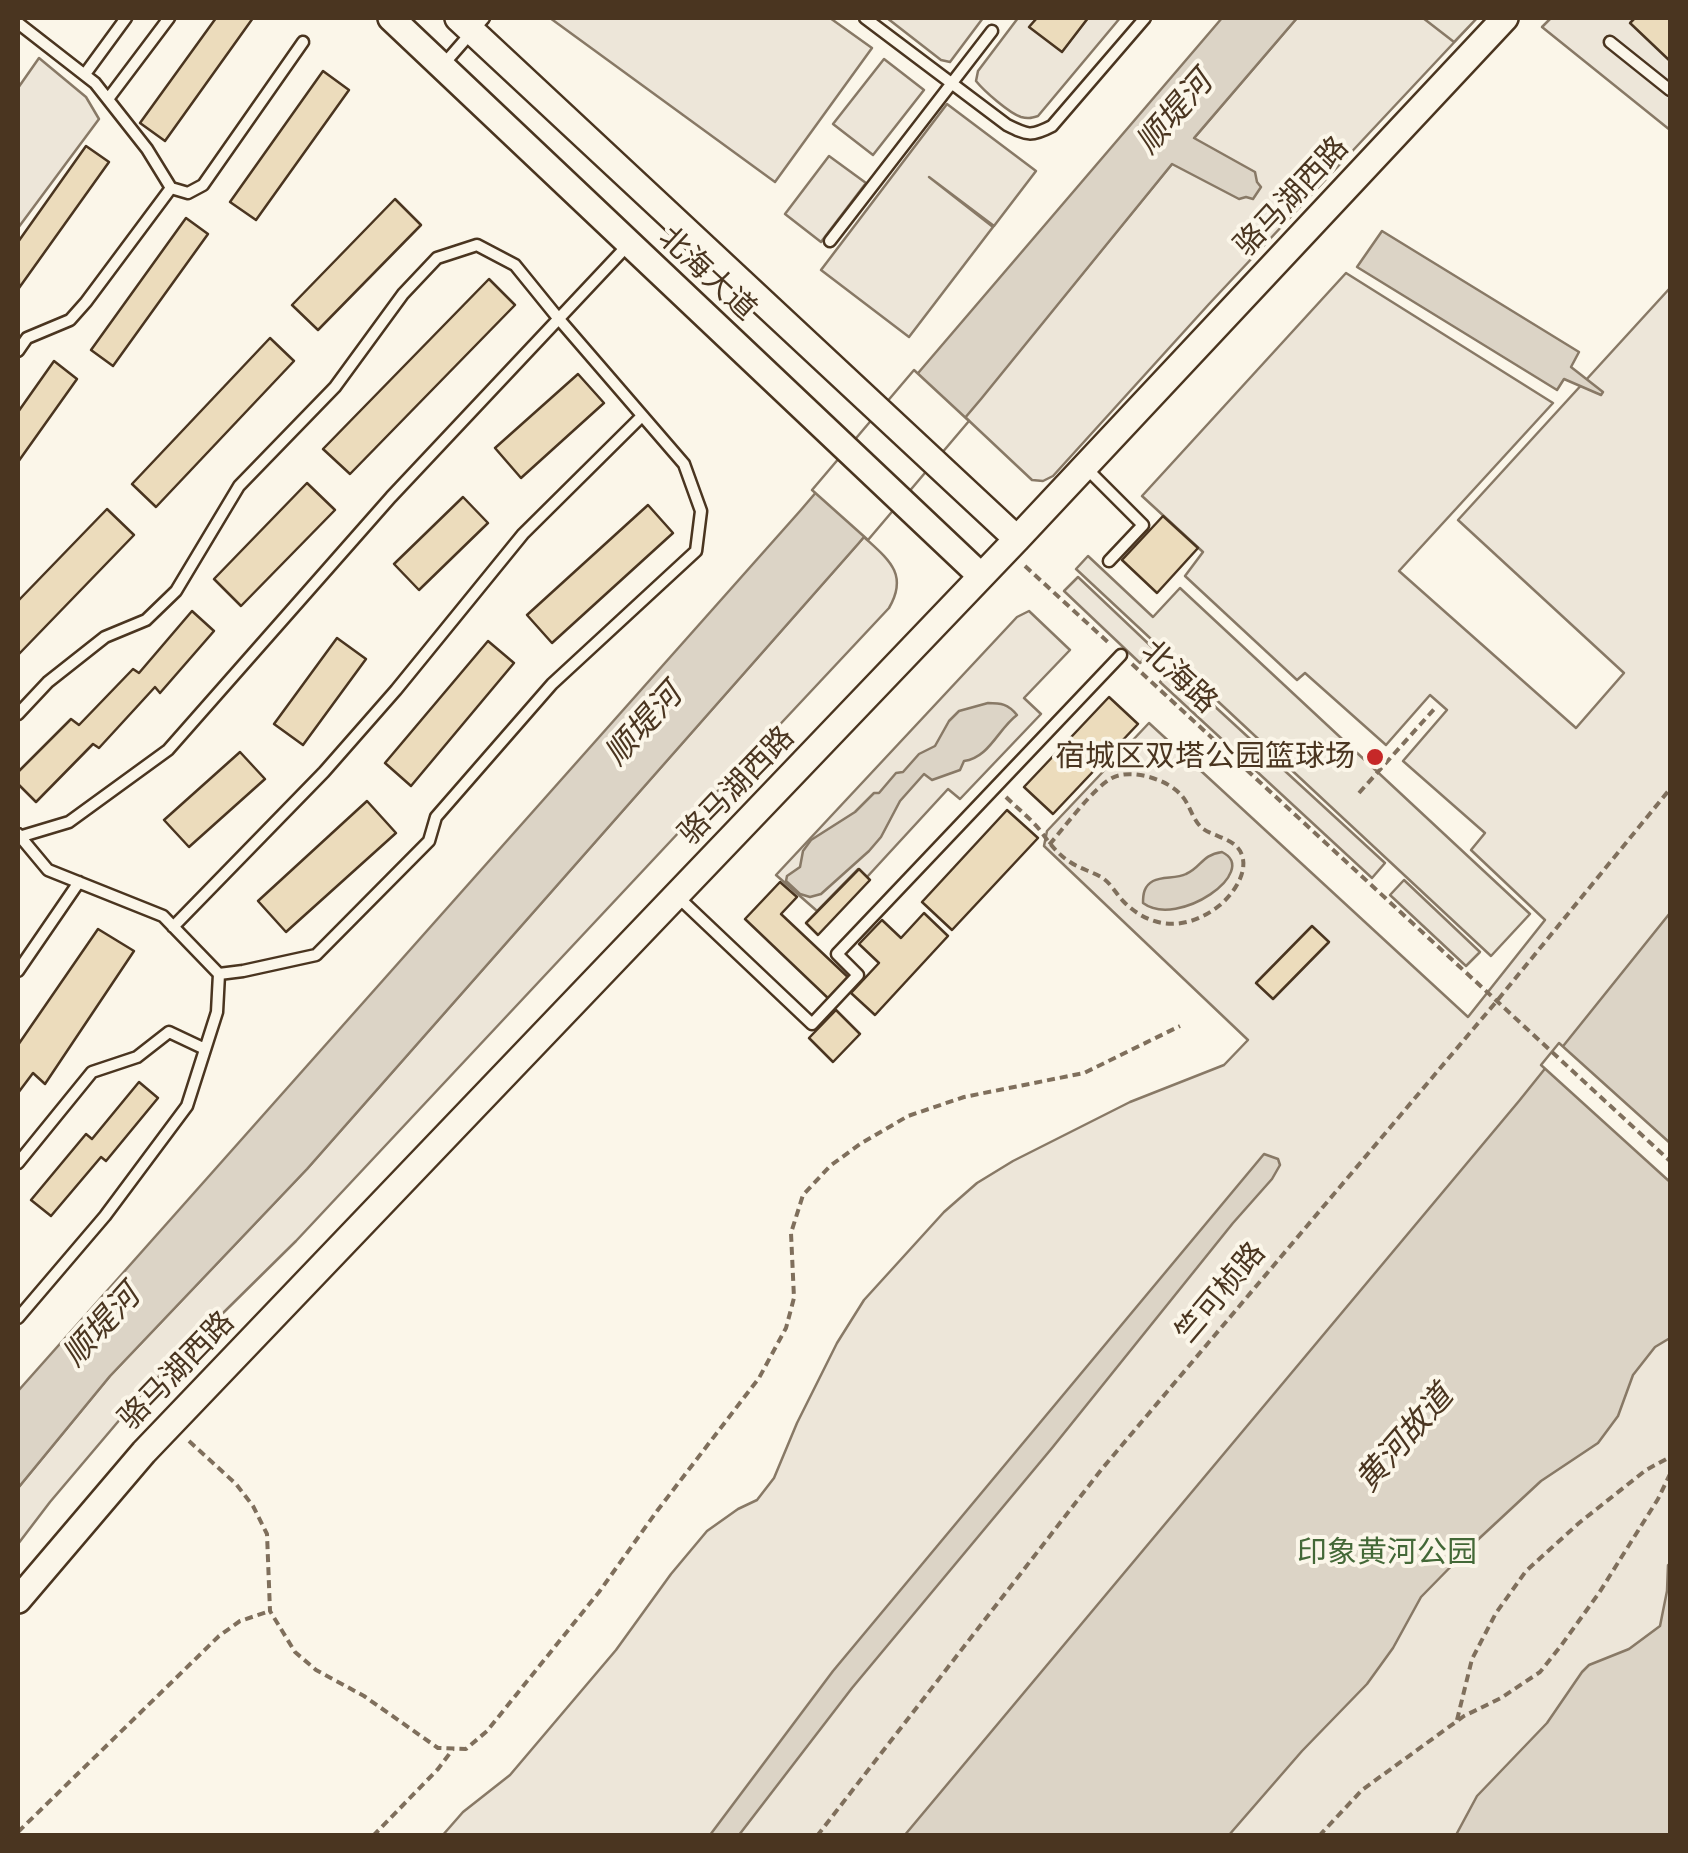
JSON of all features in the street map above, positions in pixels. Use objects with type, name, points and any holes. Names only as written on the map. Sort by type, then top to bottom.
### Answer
[{"type":"street","name":"北海大道","points":[[391,18],[981,576]]},
{"type":"street","name":"骆马湖西路","points":[[18,1600],[144,1452],[1012,544],[1504,18]]},
{"type":"street","name":"北海大道","points":[[472,22],[967,492],[1012,544]]},
{"type":"lane","points":[[85,74],[126,18]]},
{"type":"lane","points":[[108,99],[169,18]]},
{"type":"lane","points":[[864,18],[1006,125],[1034,135],[1052,126],[1145,18]]},
{"type":"lane","points":[[18,22],[85,74],[147,149],[171,188],[188,193],[204,184],[303,42]]},
{"type":"lane","points":[[442,66],[472,22]]},
{"type":"lane","points":[[830,241],[992,31]]},
{"type":"lane","points":[[1610,42],[1670,90]]},
{"type":"lane","points":[[18,351],[27,338],[70,320],[171,188]]},
{"type":"lane","points":[[18,1318],[105,1216],[187,1106],[217,1012],[219,974],[162,916],[48,870],[18,836],[69,822],[168,750],[391,496],[629,244]]},
{"type":"lane","points":[[18,714],[48,682],[105,637],[146,620],[176,591],[238,486],[335,387],[403,294],[437,258],[477,245],[515,265],[684,464],[701,511],[696,550],[552,684],[436,816],[429,841],[316,955],[219,974]]},
{"type":"lane","points":[[174,927],[336,758],[522,534],[642,416]]},
{"type":"lane","points":[[1085,466],[1144,526],[1109,561]]},
{"type":"lane","points":[[677,896],[812,1024],[858,975],[836,954],[1121,655]]},
{"type":"lane","points":[[18,971],[79,882]]},
{"type":"lane","points":[[18,1163],[92,1072],[137,1057],[168,1032],[205,1049]]},
{"type":"path","name":"北海路","points":[[1012,544],[1121,655],[1670,1161]]},
{"type":"path","points":[[1359,792],[1436,707]]},
{"type":"path","points":[[996,787],[1038,828],[1049,845],[1072,864],[1105,879],[1139,915],[1156,923],[1185,923],[1207,916],[1239,882],[1243,861],[1236,845],[1202,828],[1182,796],[1168,784],[1125,774],[1098,789],[1049,845]]},
{"type":"path","name":"竺可桢路","points":[[817,1836],[1101,1470],[1496,1002],[1670,789]]},
{"type":"path","points":[[170,1425],[236,1484],[252,1506],[267,1534],[270,1611],[295,1652],[316,1670],[364,1696],[438,1748],[466,1749],[487,1732],[598,1592],[759,1378],[786,1328],[794,1298],[791,1234],[802,1196],[830,1166],[908,1116],[964,1097],[1084,1074],[1180,1026]]},
{"type":"path","points":[[1456,1721],[1472,1660],[1496,1614],[1526,1572],[1578,1523],[1646,1470],[1670,1458]]},
{"type":"path","points":[[1320,1836],[1362,1790],[1456,1721],[1540,1672],[1608,1578],[1670,1474]]},
{"type":"path","points":[[18,1832],[219,1636],[240,1621],[270,1611]]},
{"type":"path","points":[[373,1836],[438,1769],[452,1749]]},
{"type":"green space","points":[[550,18],[830,18],[872,48],[775,182]]},
{"type":"green space","points":[[887,18],[983,18],[950,62],[941,60]]},
{"type":"green space","points":[[1018,18],[1037,18],[1030,26],[1062,51],[1088,18],[1120,18],[1038,116],[1028,118],[1016,115],[976,81],[978,71]]},
{"type":"green space","points":[[1297,18],[1477,18],[1053,476],[1043,481],[1032,480],[965,417]]},
{"type":"green space","points":[[1551,18],[1670,18],[1670,130],[1542,27]]},
{"type":"green space","points":[[39,58],[86,97],[99,119],[18,228],[18,88]]},
{"type":"green space","points":[[884,59],[924,90],[873,155],[833,124]]},
{"type":"green space","points":[[947,104],[1036,171],[994,226],[929,177],[993,227],[909,337],[821,270]]},
{"type":"green space","points":[[829,156],[866,183],[821,242],[785,214]]},
{"type":"green space","name":"印象黄河公园","points":[[1346,273],[1553,403],[1399,571],[1576,728],[1624,673],[1458,520],[1670,288],[1670,1835],[442,1836],[463,1812],[510,1775],[616,1650],[707,1531],[757,1500],[774,1478],[837,1343],[864,1300],[944,1212],[977,1183],[1013,1161],[1130,1102],[1224,1065],[1248,1040],[1044,846],[1047,831],[1149,723],[1468,1017],[1545,920],[1471,850],[1485,833],[1403,761],[1447,710],[1430,695],[1386,745],[1305,673],[1297,680],[1185,576],[1203,552],[1142,496]]},
{"type":"green space","points":[[864,537],[888,560],[896,576],[895,596],[889,608],[296,1241],[144,1391],[18,1544],[18,1488],[110,1376],[307,1169]]},
{"type":"green space","points":[[1078,577],[1154,649],[1140,663],[1064,591]]},
{"type":"green space","points":[[1029,611],[1070,650],[1024,698],[1041,714],[960,799],[948,789],[867,877],[858,869],[817,911],[776,875],[1017,617]]},
{"type":"green space","points":[[1173,668],[1385,863],[1372,878],[1160,682]]},
{"type":"green space","points":[[1404,880],[1480,952],[1466,966],[1390,895]]},
{"type":"shaded area","points":[[1423,18],[1477,18],[1454,42]]},
{"type":"shaded area","points":[[1088,556],[1153,617],[1180,588],[1530,914],[1491,956],[1076,569]]},
{"type":"water","name":"顺堤河","points":[[1222,18],[1297,18],[1194,138],[1255,172],[1261,187],[1253,199],[1239,199],[1172,164],[858,544],[307,1169],[110,1376],[18,1488],[18,1391],[800,511]]},
{"type":"water","points":[[1382,231],[1579,352],[1571,367],[1603,392],[1601,395],[1564,379],[1557,390],[1357,267]]},
{"type":"water","points":[[988,703],[1004,705],[1017,715],[987,749],[964,761],[960,770],[932,780],[924,774],[900,801],[869,851],[821,894],[800,894],[786,881],[800,867],[803,851],[811,840],[855,812],[919,754],[935,746],[959,711]]},
{"type":"water","points":[[1222,852],[1231,861],[1231,872],[1210,894],[1176,909],[1158,909],[1143,903],[1145,890],[1153,881],[1186,874]]},
{"type":"water","name":"黄河故道","points":[[1670,913],[1670,1338],[1655,1347],[1633,1375],[1618,1416],[1598,1443],[1541,1481],[1421,1597],[1393,1648],[1367,1684],[1229,1835],[904,1836],[1519,1101]]},
{"type":"water","points":[[1264,1154],[1278,1159],[1280,1165],[1272,1179],[852,1688],[739,1835],[710,1835],[833,1671]]},
{"type":"water","points":[[1670,1564],[1670,1835],[1456,1835],[1477,1796],[1547,1723],[1582,1672],[1589,1665],[1629,1649],[1660,1626]]},
{"type":"pier","points":[[914,370],[969,421],[868,540],[812,490]]},
{"type":"pier","points":[[1559,1043],[1670,1143],[1670,1182],[1541,1065]]},
{"type":"building","points":[[216,18],[253,18],[165,141],[140,123]]},
{"type":"building","points":[[1037,18],[1088,18],[1062,52],[1029,27]]},
{"type":"building","points":[[1635,18],[1670,18],[1670,61],[1630,23]]},
{"type":"building","points":[[323,71],[349,90],[256,220],[230,202]]},
{"type":"building","points":[[86,146],[109,162],[19,288],[18,242]]},
{"type":"building","points":[[395,199],[421,225],[318,330],[292,305]]},
{"type":"building","points":[[186,218],[208,234],[113,366],[91,350]]},
{"type":"building","points":[[489,279],[515,305],[350,474],[323,449]]},
{"type":"building","points":[[270,338],[294,361],[156,507],[132,484]]},
{"type":"building","points":[[54,361],[77,379],[18,462],[18,412]]},
{"type":"building","points":[[578,374],[604,403],[521,478],[495,448]]},
{"type":"building","points":[[307,483],[335,510],[241,606],[214,579]]},
{"type":"building","points":[[463,497],[488,523],[419,590],[394,564]]},
{"type":"building","points":[[648,505],[673,533],[552,643],[527,615]]},
{"type":"building","points":[[107,509],[134,535],[18,655],[18,601]]},
{"type":"building","points":[[1163,516],[1198,548],[1157,593],[1122,560]]},
{"type":"building","points":[[192,611],[214,631],[160,693],[155,687],[99,748],[93,744],[36,802],[18,784],[18,772],[71,719],[79,725],[133,669],[139,673]]},
{"type":"building","points":[[337,638],[366,659],[303,745],[274,724]]},
{"type":"building","points":[[488,641],[514,663],[411,786],[385,763]]},
{"type":"building","points":[[1109,697],[1138,724],[1053,814],[1024,787]]},
{"type":"building","points":[[240,752],[265,779],[189,847],[164,820]]},
{"type":"building","points":[[367,801],[396,833],[286,932],[258,901]]},
{"type":"building","points":[[1007,810],[1038,838],[952,930],[922,902]]},
{"type":"building","points":[[859,869],[870,880],[818,935],[806,923]]},
{"type":"building","points":[[780,882],[797,897],[781,914],[851,980],[831,1001],[745,919]]},
{"type":"building","points":[[924,913],[948,936],[875,1015],[851,993],[879,963],[859,944],[882,920],[901,938]]},
{"type":"building","points":[[1312,926],[1329,942],[1273,999],[1256,983]]},
{"type":"building","points":[[98,929],[134,951],[45,1084],[33,1073],[18,1093],[18,1045]]},
{"type":"building","points":[[836,1010],[860,1034],[833,1062],[809,1038]]},
{"type":"building","points":[[139,1082],[158,1098],[106,1161],[101,1157],[51,1216],[31,1200],[86,1134],[92,1139]]},
{"type":"place","name":"宿城区双塔公园篮球场","points":[[1375,757]]}]
